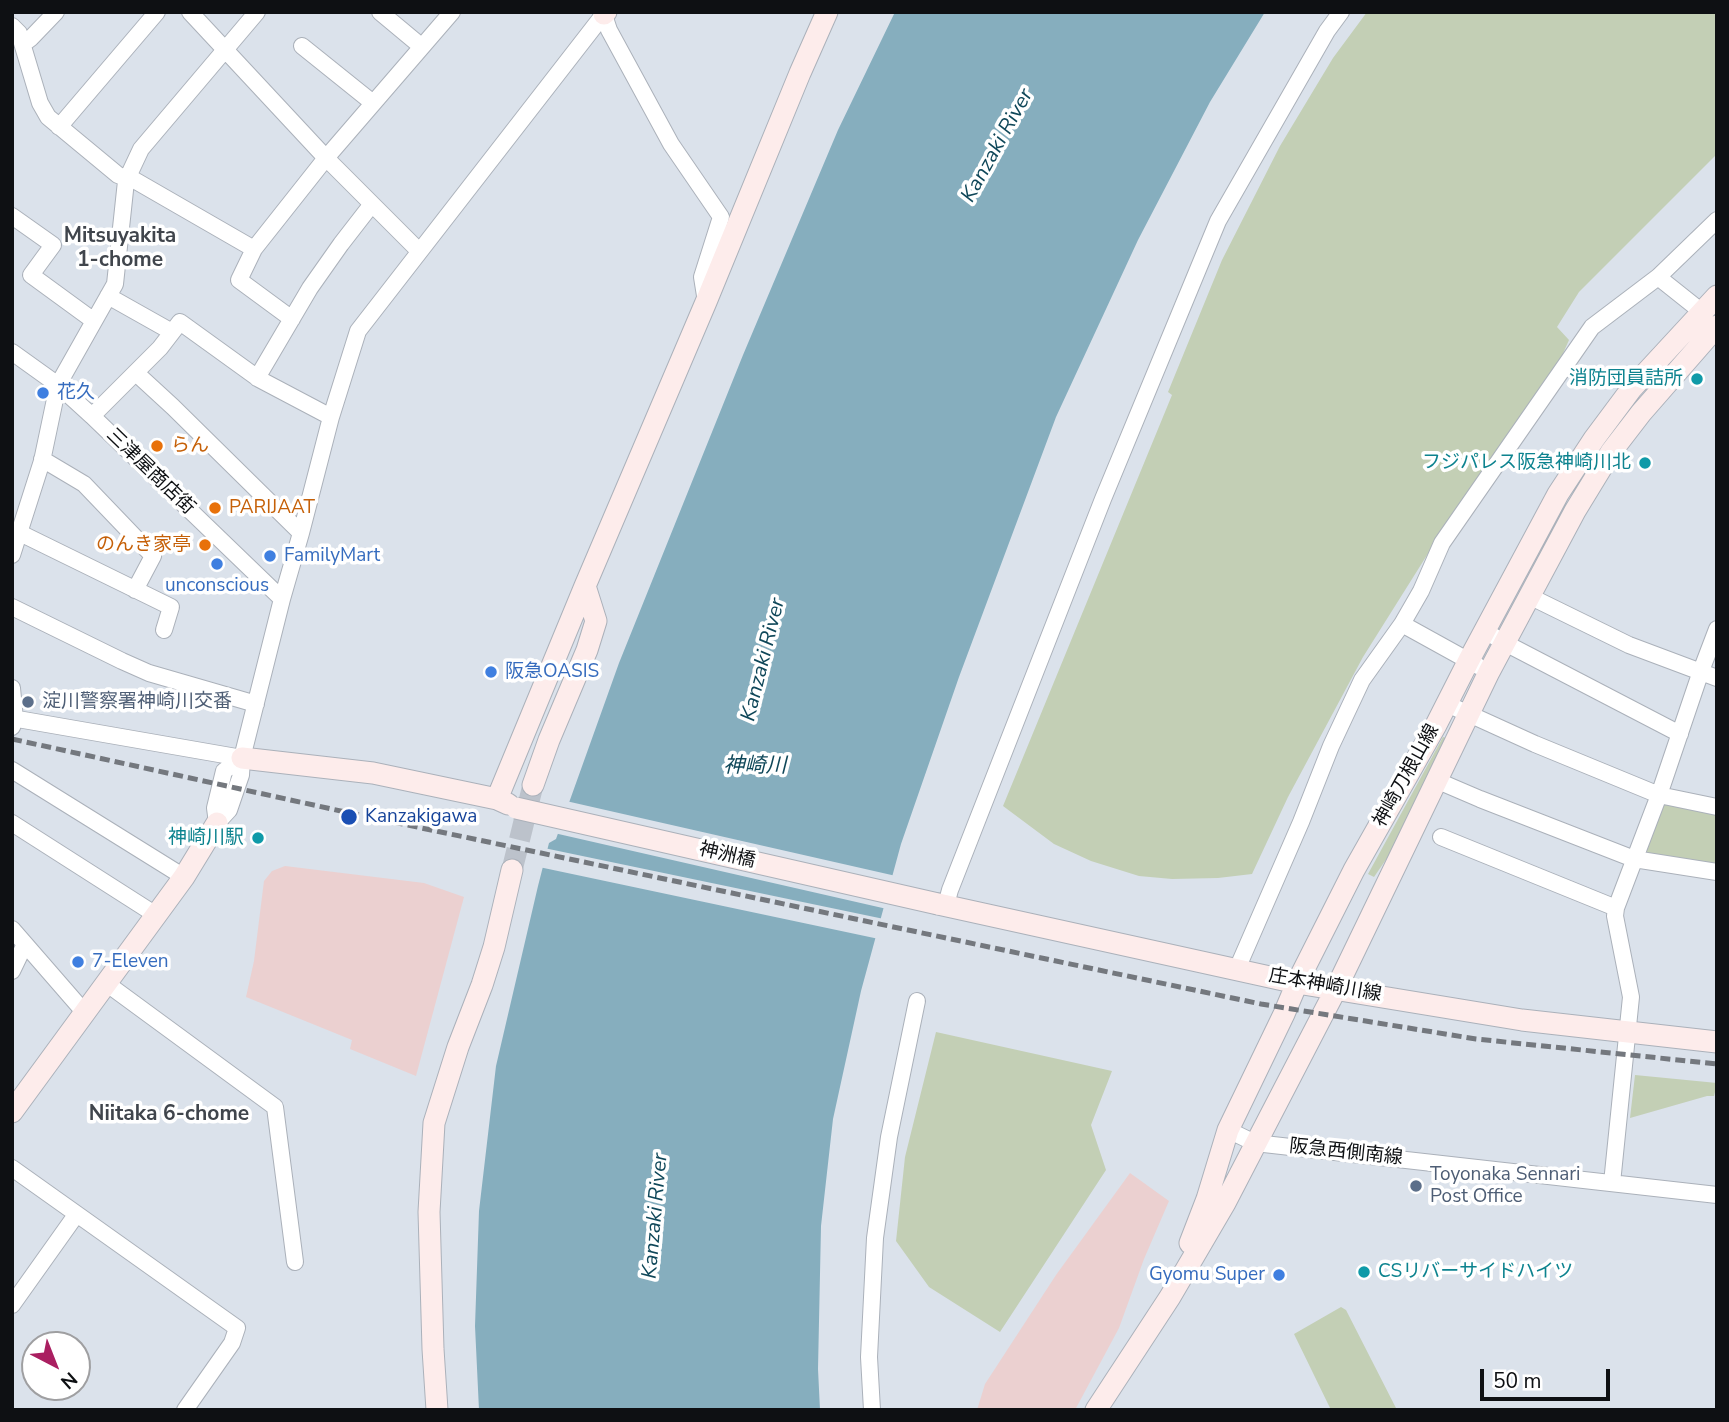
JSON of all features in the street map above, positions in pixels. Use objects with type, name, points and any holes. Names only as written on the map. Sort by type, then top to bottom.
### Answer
[{"type":"street","points":[[16,33],[31,38],[56,12]]},
{"type":"street","points":[[60,127],[157,12]]},
{"type":"street","points":[[190,12],[326,158],[419,251]]},
{"type":"street","points":[[12,555],[42,459],[58,386],[115,284],[126,181],[141,149],[257,12]]},
{"type":"street","points":[[380,12],[422,47]]},
{"type":"street","points":[[292,318],[239,280],[254,249],[326,158],[452,12]]},
{"type":"street","points":[[506,804],[585,586],[827,12]]},
{"type":"street","points":[[942,904],[950,890],[1103,499],[1218,221],[1326,31],[1341,12]]},
{"type":"street","points":[[604,13],[609,30],[671,144],[722,216],[702,277],[706,302]]},
{"type":"street","points":[[12,1112],[184,877],[217,823],[229,810],[331,417],[358,331],[604,13]]},
{"type":"street","points":[[16,33],[40,103],[48,117],[118,175],[129,178],[254,249]]},
{"type":"street","points":[[302,46],[373,103]]},
{"type":"street","points":[[257,378],[310,288],[372,204]]},
{"type":"street","points":[[12,216],[52,245],[31,275],[94,321]]},
{"type":"street","points":[[1237,970],[1331,746],[1362,680],[1402,624],[1421,591],[1442,543],[1592,327],[1658,277],[1717,220]]},
{"type":"street","points":[[1658,277],[1709,319]]},
{"type":"street","points":[[108,296],[172,331]]},
{"type":"street","name":"神崎刀根山線","points":[[1096,1410],[1170,1297],[1225,1203],[1336,989],[1489,672],[1575,511],[1611,453],[1709,319],[1717,296]]},
{"type":"street","name":"神崎刀根山線","points":[[1170,1297],[1207,1199],[1228,1130],[1297,983],[1354,870],[1447,704],[1558,494],[1632,388],[1709,319]]},
{"type":"street","points":[[92,416],[160,348],[180,321],[257,378],[331,417]]},
{"type":"street","name":"三津屋商店街","points":[[12,352],[58,386],[92,416],[282,599]]},
{"type":"street","points":[[136,373],[301,533]]},
{"type":"street","points":[[42,459],[84,484],[153,556],[135,590]]},
{"type":"street","points":[[20,533],[171,607],[164,630]]},
{"type":"street","points":[[533,785],[596,621],[585,586]]},
{"type":"street","points":[[1529,596],[1629,645],[1717,678]]},
{"type":"street","points":[[12,607],[149,673],[256,704]]},
{"type":"street","points":[[1402,624],[1489,672]]},
{"type":"street","points":[[1612,1183],[1631,997],[1615,916],[1616,908],[1717,629]]},
{"type":"street","points":[[1485,631],[1680,734]]},
{"type":"street","points":[[12,688],[13,721],[242,758]]},
{"type":"street","points":[[1447,704],[1659,795],[1717,807]]},
{"type":"street","name":"神洲橋","points":[[242,758],[373,773],[942,904]]},
{"type":"street","points":[[12,770],[184,877]]},
{"type":"street","points":[[1438,781],[1634,859],[1717,872]]},
{"type":"street","points":[[12,823],[156,915]]},
{"type":"street","points":[[1441,837],[1616,908]]},
{"type":"street","points":[[438,1410],[433,1349],[429,1212],[434,1123],[458,1047],[495,947],[512,870]]},
{"type":"street","name":"庄本神崎川線","points":[[942,904],[1297,983],[1522,1020],[1717,1042]]},
{"type":"street","points":[[12,929],[85,1013]]},
{"type":"street","points":[[12,971],[25,944]]},
{"type":"street","points":[[106,984],[275,1107],[295,1262]]},
{"type":"street","points":[[872,1410],[869,1357],[875,1238],[889,1137],[917,1001]]},
{"type":"street","name":"阪急西側南線","points":[[1228,1130],[1255,1143],[1717,1195]]},
{"type":"street","points":[[12,1168],[237,1328],[232,1343],[185,1410]]},
{"type":"street","points":[[12,1305],[76,1214]]},
{"type":"shaded area","points":[[285,866],[424,883],[464,897],[416,1076],[350,1049],[352,1040],[246,997],[254,961],[264,881],[272,871]]},
{"type":"shaded area","points":[[1130,1173],[1169,1201],[1119,1328],[1075,1410],[977,1410],[985,1384],[1056,1275]]},
{"type":"green space","points":[[1367,12],[1717,12],[1717,154],[1579,292],[1557,327],[1569,340],[1561,358],[1456,509],[1363,657],[1288,797],[1252,874],[1172,879],[1139,876],[1091,861],[1054,844],[1003,806],[1172,395],[1168,392],[1222,260],[1280,146],[1333,58]]},
{"type":"green space","points":[[1443,737],[1446,738],[1396,845],[1374,877],[1368,874]]},
{"type":"green space","points":[[1661,800],[1717,811],[1717,868],[1641,855]]},
{"type":"green space","points":[[936,1032],[1112,1071],[1091,1125],[1106,1170],[1000,1332],[929,1287],[896,1241],[905,1157]]},
{"type":"green space","points":[[1635,1075],[1717,1084],[1714,1096],[1630,1118]]},
{"type":"green space","points":[[1341,1307],[1346,1310],[1397,1410],[1331,1410],[1294,1334]]},
{"type":"water","name":"神崎川","points":[[895,12],[1265,12],[1210,102],[1138,240],[1056,417],[959,677],[901,844],[861,991],[833,1119],[821,1226],[818,1369],[820,1410],[479,1410],[475,1326],[479,1211],[496,1066],[549,843],[556,839],[619,663],[743,355],[838,130]]},
{"type":"pier","points":[[566,801],[896,876],[887,909],[554,833]]},
{"type":"pier","points":[[544,848],[884,919],[879,939],[539,867]]},
{"type":"tunnel","points":[[512,870],[533,785]]},
{"type":"railway","points":[[12,739],[350,813],[1261,1004],[1476,1039],[1717,1064]]},
{"type":"place","name":"消防団員詰所","points":[[1697,379]]},
{"type":"place","name":"花久","points":[[43,393]]},
{"type":"place","name":"らん","points":[[157,446]]},
{"type":"place","name":"フジパレス阪急神崎川北","points":[[1645,463]]},
{"type":"place","name":"PARIJAAT","points":[[215,508]]},
{"type":"place","name":"のんき家亭","points":[[205,545]]},
{"type":"place","name":"FamilyMart","points":[[270,556]]},
{"type":"place","name":"unconscious","points":[[217,564]]},
{"type":"place","name":"阪急OASIS","points":[[491,672]]},
{"type":"place","name":"淀川警察署神崎川交番","points":[[28,702]]},
{"type":"place","name":"Kanzakigawa","points":[[349,817]]},
{"type":"place","name":"神崎川駅","points":[[258,838]]},
{"type":"place","name":"7-Eleven","points":[[78,962]]},
{"type":"place","name":"Toyonaka Sennari Post Office","points":[[1416,1186]]},
{"type":"place","name":"CSリバーサイドハイツ","points":[[1364,1272]]},
{"type":"place","name":"Gyomu Super","points":[[1279,1275]]},
{"type":"district","name":"Mitsuyakita 1-chome","points":[[120,249]]},
{"type":"district","name":"Niitaka 6-chome","points":[[169,1115]]},
{"type":"water label","name":"Kanzaki River","points":[[998,146]]},
{"type":"water label","name":"Kanzaki River","points":[[764,660]]},
{"type":"water label","name":"Kanzaki River","points":[[656,1216]]}]
